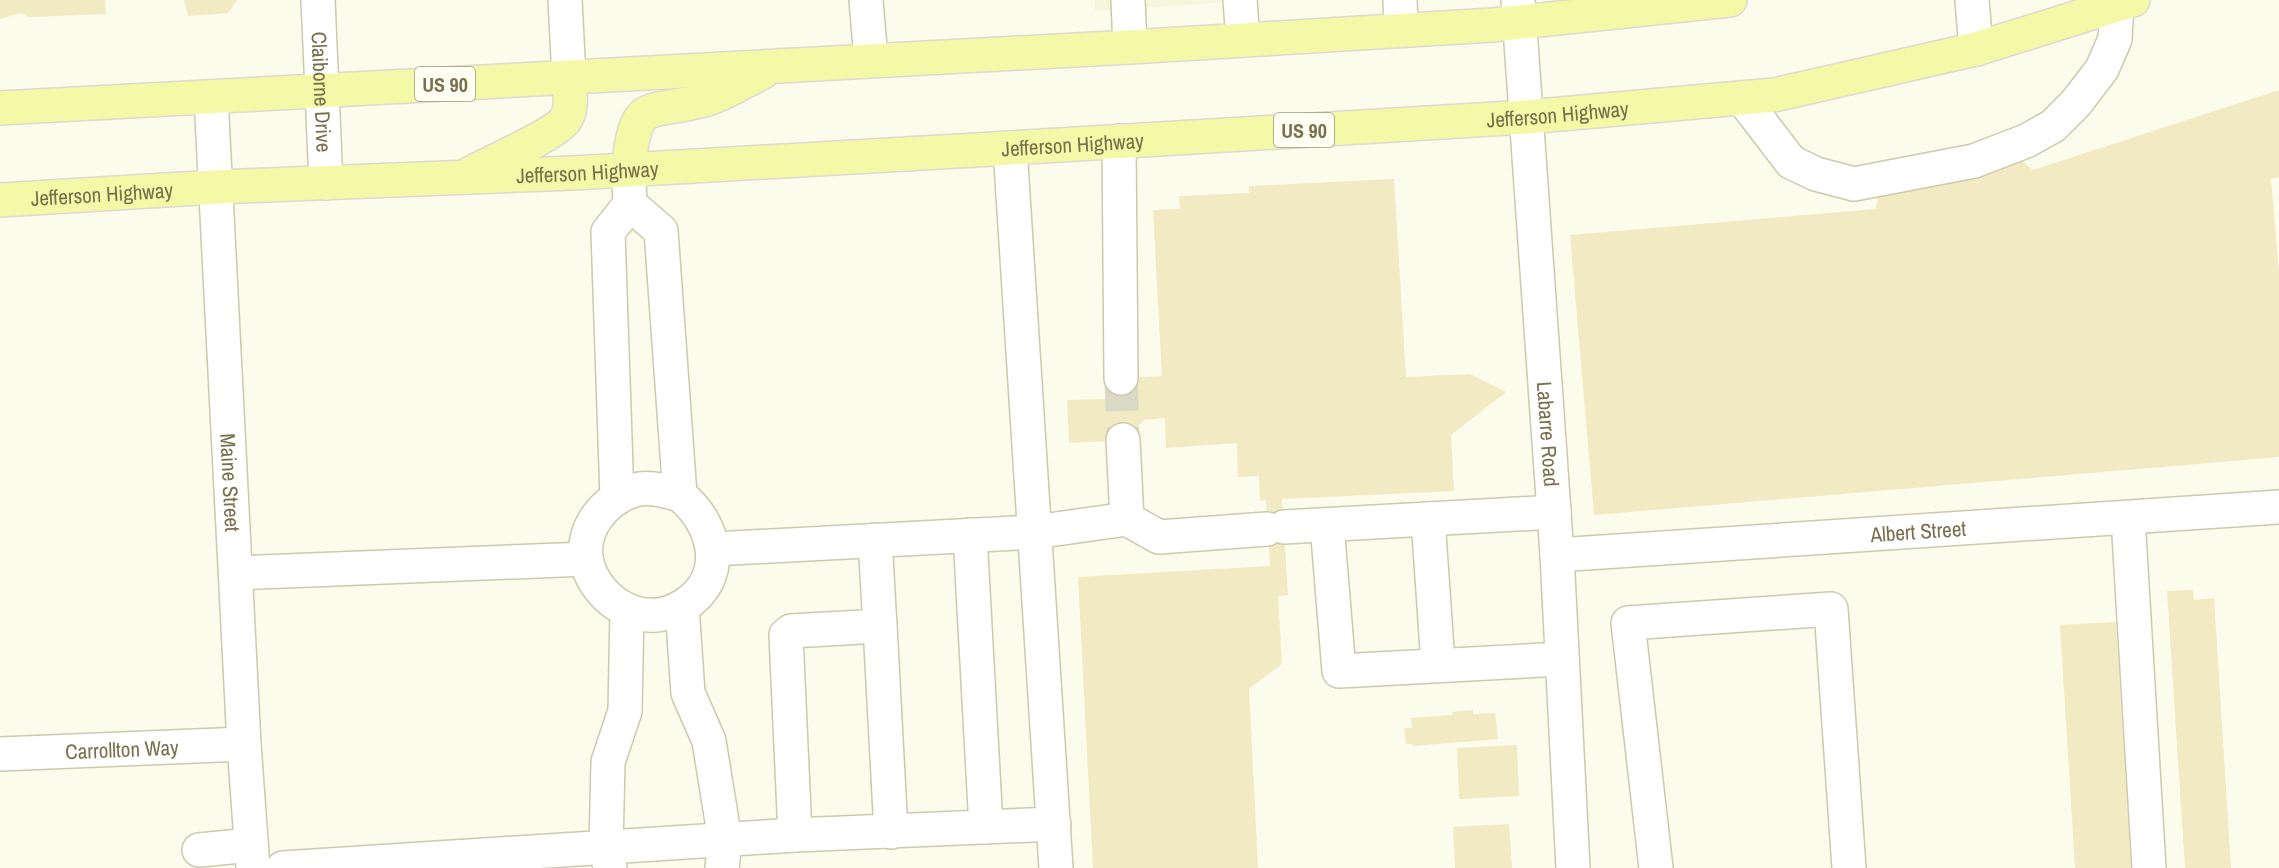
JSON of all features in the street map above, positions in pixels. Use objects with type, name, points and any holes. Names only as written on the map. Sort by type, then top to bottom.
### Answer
[{"type":"main road","name":"US 90","points":[[0,108],[1130,47],[1242,40],[1401,15],[1730,0]]},
{"type":"main road","name":"Jefferson Highway","points":[[0,200],[215,187],[628,170],[1010,148],[1527,117],[1742,98],[1774,95],[1976,49],[2125,3]]},
{"type":"main road","points":[[628,170],[633,130],[641,117],[654,108],[705,100],[778,65]]},
{"type":"main road","points":[[462,177],[554,130],[566,119],[570,104],[569,77]]},
{"type":"street","name":"Claiborne Drive","points":[[318,0],[326,183]]},
{"type":"street","points":[[565,0],[569,77]]},
{"type":"street","points":[[866,0],[871,60]]},
{"type":"street","points":[[1128,0],[1130,47]]},
{"type":"street","points":[[1240,0],[1242,40]]},
{"type":"street","points":[[1972,0],[1976,49]]},
{"type":"street","points":[[1742,98],[1791,162],[1816,174],[1854,184],[1974,161],[2026,141],[2053,126],[2076,103],[2102,69],[2115,39],[2125,3]]},
{"type":"street","name":"Labarre Road","points":[[1519,11],[1557,555],[1573,868]]},
{"type":"street","name":"Maine Street","points":[[211,97],[244,744],[252,857]]},
{"type":"street","points":[[1119,141],[1121,378]]},
{"type":"street","points":[[1010,148],[1056,868]]},
{"type":"street","points":[[617,498],[608,232],[630,204],[628,170]]},
{"type":"street","points":[[630,204],[661,231],[680,495]]},
{"type":"street","points":[[1123,440],[1127,519]]},
{"type":"street","points":[[641,489],[661,489],[680,495],[695,507],[706,523],[713,549],[711,566],[703,586],[682,607],[646,615],[627,610],[606,598],[592,580],[586,559],[587,539],[594,521],[606,505],[641,489]]},
{"type":"street","name":"Albert Street","points":[[1557,555],[2279,507]]},
{"type":"street","points":[[713,549],[1035,531],[1127,519],[1159,537],[1554,512]]},
{"type":"street","points":[[2128,518],[2149,868]]},
{"type":"street","points":[[1428,519],[1438,664]]},
{"type":"street","points":[[1327,525],[1339,671],[1562,659]]},
{"type":"street","points":[[970,535],[986,827]]},
{"type":"street","points":[[875,540],[891,832]]},
{"type":"street","points":[[237,573],[586,559]]},
{"type":"street","points":[[682,607],[688,693],[709,741],[723,854]]},
{"type":"street","points":[[1656,868],[1628,623],[1831,609],[1849,868]]},
{"type":"street","points":[[608,858],[608,762],[625,711],[627,610]]},
{"type":"street","points":[[795,835],[786,635],[791,631],[880,626]]},
{"type":"street","name":"Carrollton Way","points":[[0,754],[244,744]]},
{"type":"street","points":[[283,868],[723,854],[795,835],[1054,824]]},
{"type":"street","points":[[199,850],[252,857]]},
{"type":"shaded area","points":[[1095,0],[1263,0],[1095,11]]},
{"type":"building","points":[[0,0],[105,0],[106,14],[29,17],[21,13],[0,19]]},
{"type":"building","points":[[184,0],[237,0],[228,13],[188,16]]},
{"type":"building","points":[[2279,90],[2279,177],[2271,179],[2279,272],[2279,457],[1594,515],[1570,235],[1876,209],[1878,195],[2019,159],[2033,170]]},
{"type":"building","points":[[1394,179],[1406,377],[1470,374],[1506,392],[1451,435],[1454,491],[1282,499],[1288,595],[1278,596],[1282,664],[1249,689],[1258,868],[1093,868],[1078,577],[1270,566],[1266,500],[1260,501],[1259,476],[1238,477],[1237,443],[1166,448],[1165,418],[1145,420],[1130,432],[1131,440],[1069,443],[1067,400],[1110,399],[1121,390],[1121,378],[1162,376],[1153,210],[1180,209],[1179,196],[1249,193],[1249,186]]},
{"type":"building","points":[[2193,590],[2194,600],[2214,598],[2231,868],[2185,868],[2167,591]]},
{"type":"building","points":[[2116,622],[2131,868],[2075,868],[2060,625]]},
{"type":"building","points":[[1473,710],[1473,714],[1495,713],[1498,739],[1413,746],[1406,744],[1404,728],[1412,728],[1411,718],[1453,715],[1452,712]]},
{"type":"building","points":[[1517,745],[1519,796],[1459,799],[1457,748]]},
{"type":"building","points":[[1509,824],[1512,868],[1455,868],[1453,827]]},
{"type":"tunnel","points":[[1121,378],[1123,440]]}]
